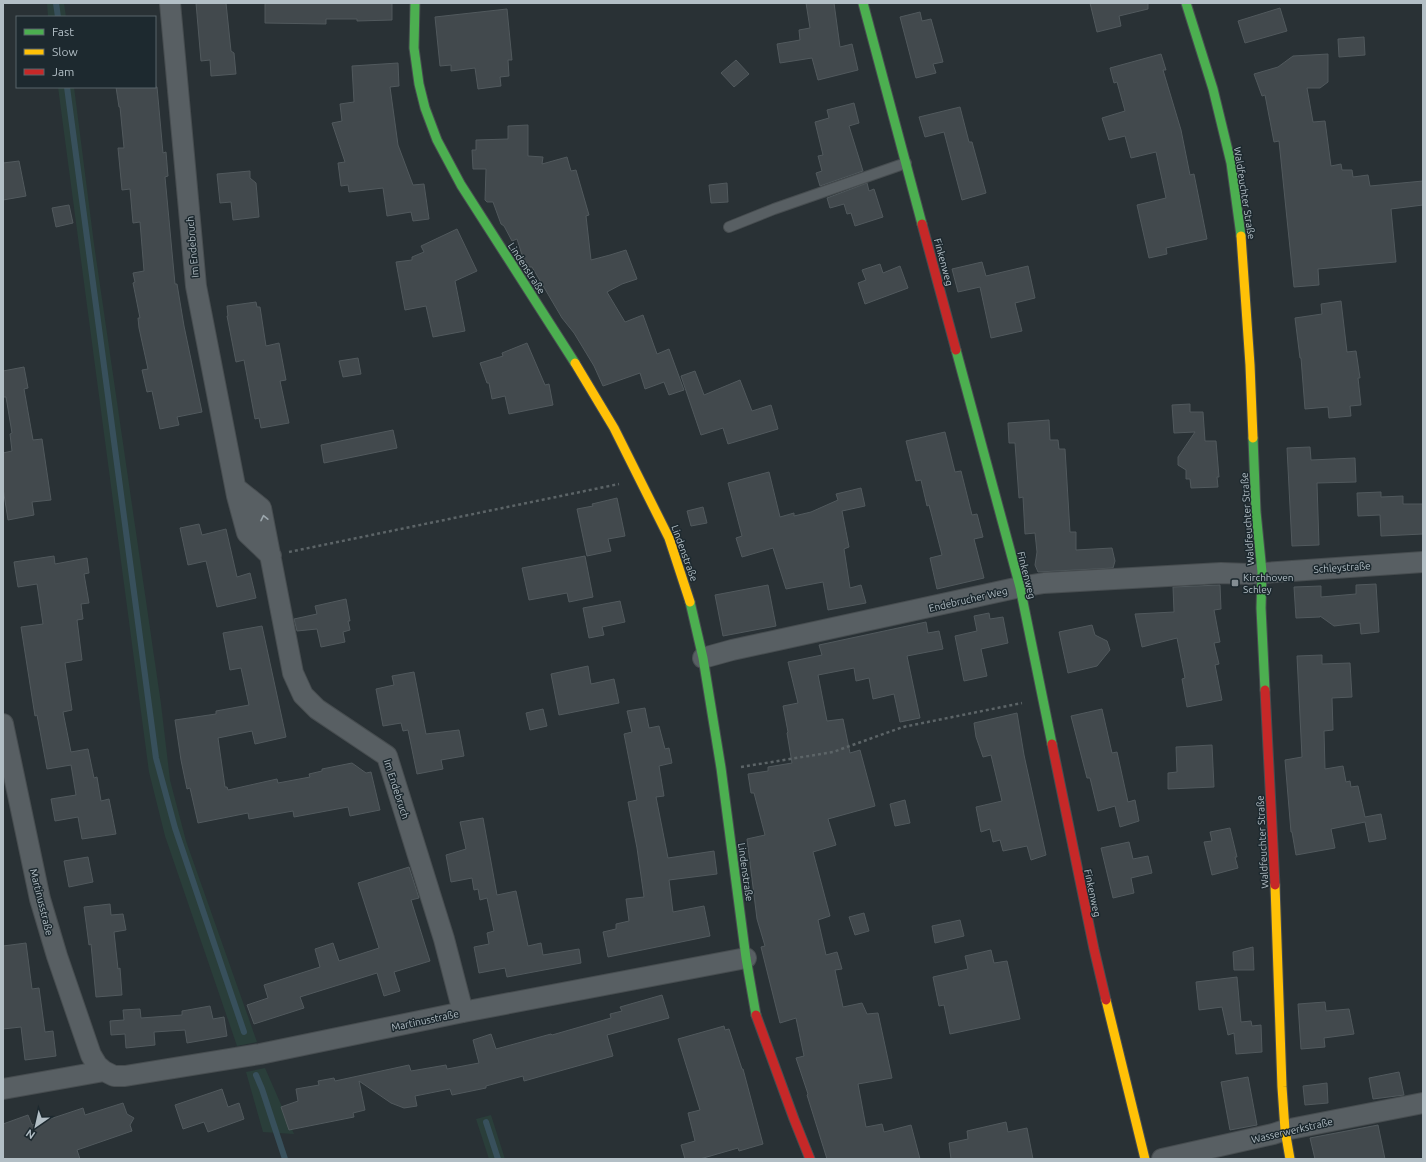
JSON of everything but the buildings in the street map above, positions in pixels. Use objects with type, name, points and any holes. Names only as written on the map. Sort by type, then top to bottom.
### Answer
[{"type":"street","name":"Im Endebruch","points":[[170,3],[196,286],[236,488],[261,508],[293,673],[303,695],[317,709],[387,756],[444,939],[463,1012]]},
{"type":"street","name":"Lindenstraße","points":[[415,3],[414,48],[419,84],[425,108],[437,140],[461,185],[614,428],[641,479],[669,538],[688,594],[702,658],[721,768],[746,958],[756,1014],[810,1159]]},
{"type":"street","name":"Finkenweg","points":[[863,3],[1020,587],[1094,949],[1145,1159]]},
{"type":"street","name":"Waldfeuchter Straße","points":[[1186,3],[1213,89],[1231,163],[1241,240],[1250,365],[1256,512],[1262,572],[1262,608],[1285,1130],[1290,1159]]},
{"type":"street","name":"Schleystraße","points":[[1262,572],[1423,562]]},
{"type":"street","name":"Endebrucher Weg","points":[[702,658],[732,650],[1020,587],[1052,582],[1221,573],[1249,574],[1262,572]]},
{"type":"street","name":"Martinusstraße","points":[[3,724],[40,899],[57,956],[91,1056],[97,1065],[104,1071],[114,1076],[148,1073],[260,1054],[463,1012],[746,958]]},
{"type":"street","name":"Martinusstraße","points":[[3,1089],[104,1071]]},
{"type":"street","name":"Wasserwerkstraße","points":[[1162,1159],[1285,1130],[1423,1103]]},
{"type":"lane","points":[[729,227],[774,209],[906,163]]},
{"type":"path","points":[[271,556],[641,479]]},
{"type":"path","points":[[721,768],[742,767],[833,752],[903,727],[1042,699]]},
{"type":"green space","points":[[47,3],[64,3],[66,16],[48,16]]},
{"type":"green space","points":[[58,88],[74,88],[94,244],[161,704],[170,780],[186,841],[257,1042],[237,1046],[165,836],[149,772]]},
{"type":"green space","points":[[265,1068],[294,1134],[263,1132],[246,1072]]},
{"type":"green space","points":[[491,1115],[505,1159],[489,1159],[476,1119]]},
{"type":"waterway","points":[[56,3],[58,16]]},
{"type":"waterway","points":[[67,88],[156,758],[175,828],[244,1032]]},
{"type":"waterway","points":[[256,1075],[285,1159]]},
{"type":"waterway","points":[[486,1122],[498,1159]]},
{"type":"traffic: fast","points":[[415,3],[414,48],[419,84],[425,108],[437,140],[461,185],[575,363]]},
{"type":"traffic: fast","points":[[863,3],[922,224]]},
{"type":"traffic: fast","points":[[1186,3],[1213,89],[1231,163],[1241,236]]},
{"type":"traffic: fast","points":[[956,350],[1020,587],[1052,744]]},
{"type":"traffic: fast","points":[[1253,438],[1256,512],[1262,572],[1261,608],[1265,690]]},
{"type":"traffic: fast","points":[[690,602],[703,658],[721,768],[746,958],[756,1015]]},
{"type":"traffic: slow","points":[[1241,236],[1250,365],[1253,438]]},
{"type":"traffic: slow","points":[[575,363],[614,428],[669,538],[690,602]]},
{"type":"traffic: slow","points":[[1275,885],[1282,1087],[1285,1130],[1290,1159]]},
{"type":"traffic: slow","points":[[1106,1000],[1145,1159]]},
{"type":"traffic: jam","points":[[922,224],[956,350]]},
{"type":"traffic: jam","points":[[1265,690],[1275,885]]},
{"type":"traffic: jam","points":[[1052,744],[1094,949],[1106,1000]]},
{"type":"traffic: jam","points":[[756,1015],[810,1159]]},
{"type":"place","name":"Kirchhoven Schley","points":[[1235,583]]}]
